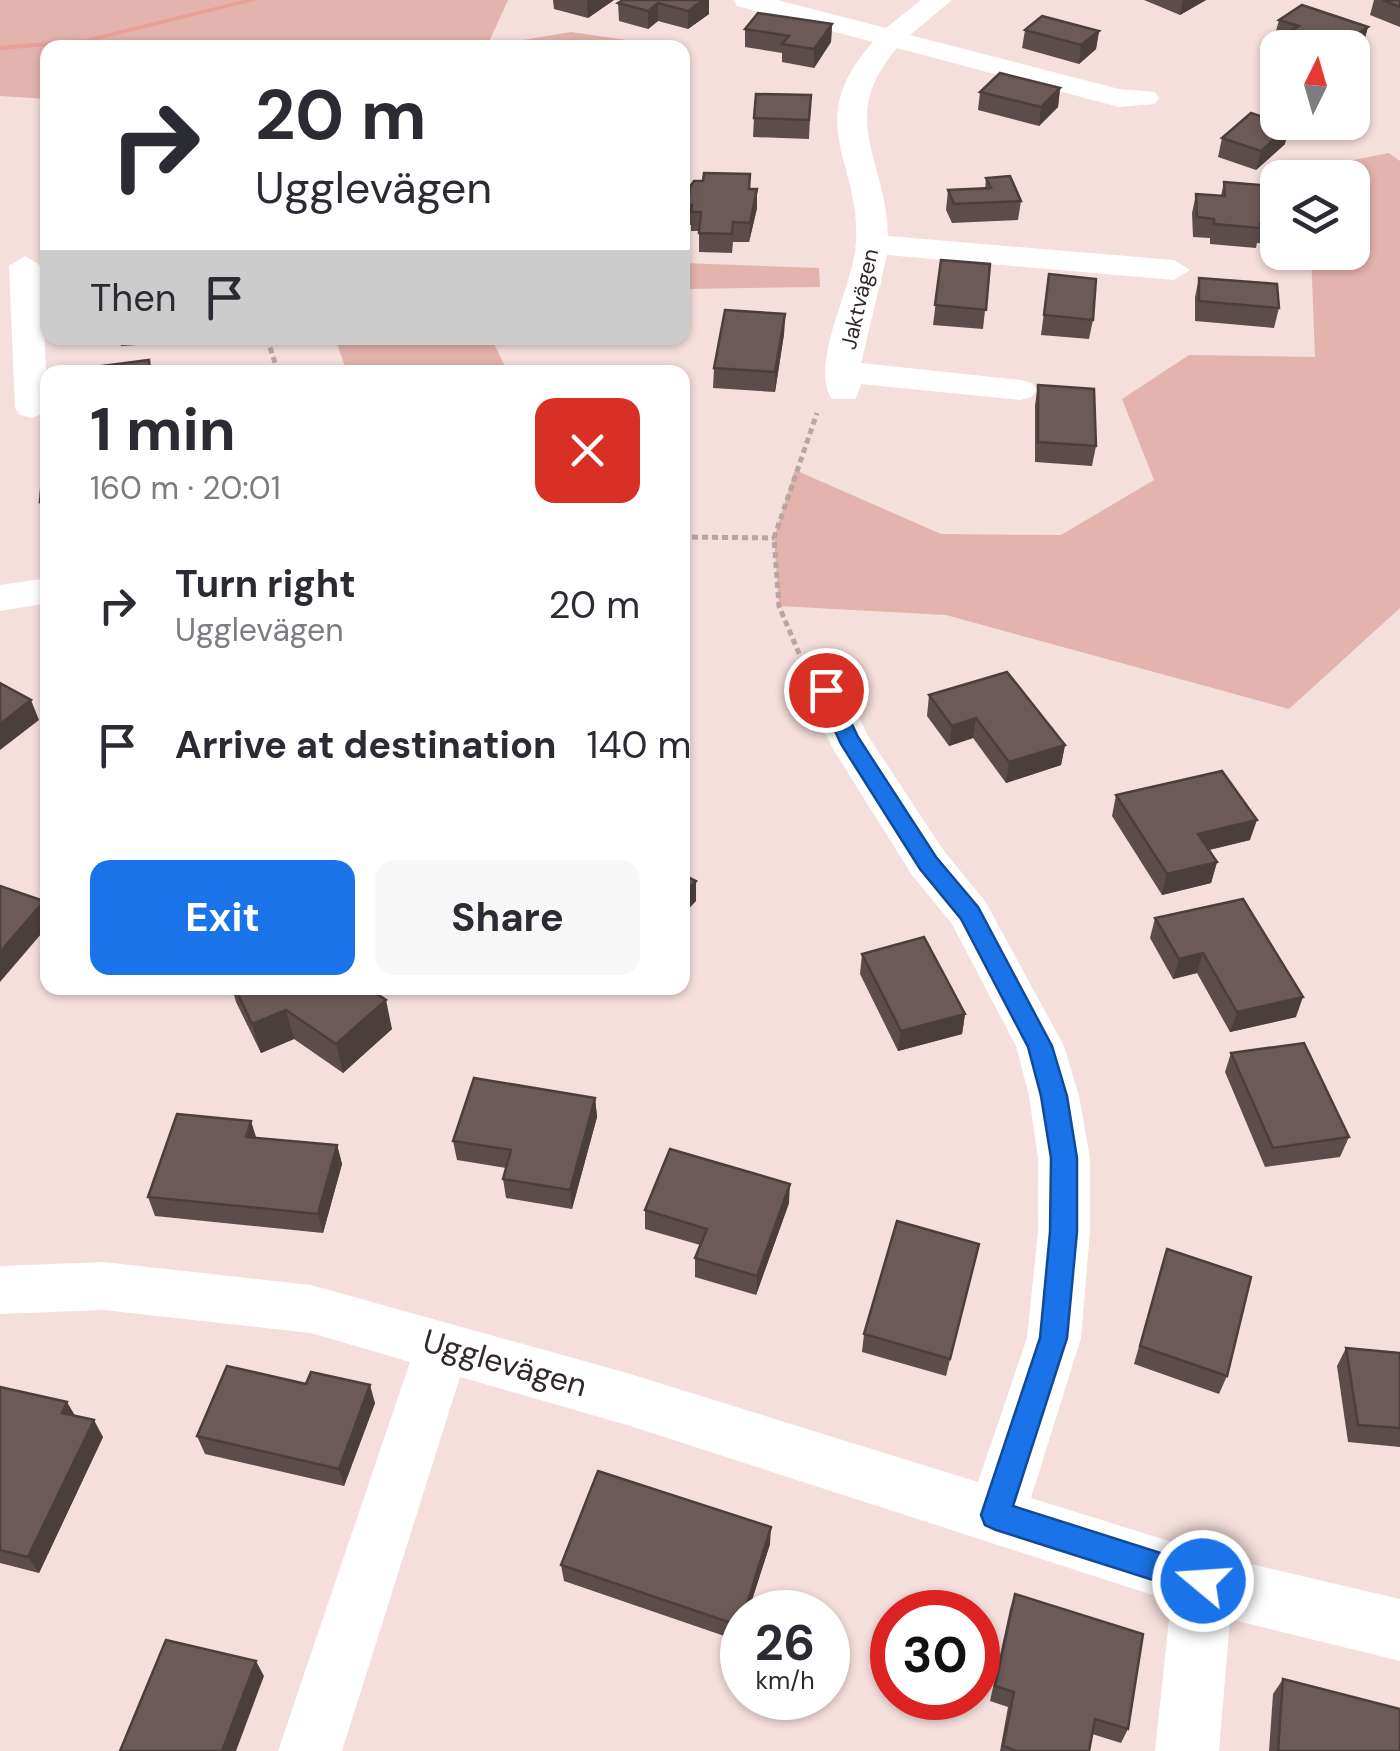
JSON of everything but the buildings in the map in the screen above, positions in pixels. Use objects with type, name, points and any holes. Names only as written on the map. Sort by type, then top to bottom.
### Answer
[{"type":"street","points":[[746,0],[1119,98],[1145,98]]},
{"type":"street","name":"Jaktvägen","points":[[844,382],[845,347],[872,244],[872,199],[850,134],[851,120],[861,83],[888,38],[940,0]]},
{"type":"street","points":[[872,244],[1174,270]]},
{"type":"street","points":[[24,266],[32,408]]},
{"type":"street","points":[[844,382],[1020,390]]},
{"type":"street","points":[[0,598],[40,591]]},
{"type":"street","points":[[826,690],[848,738],[919,848],[970,913],[1040,1046],[1054,1096],[1064,1158],[1064,1232],[1054,1338],[996,1515]]},
{"type":"street","name":"Ugglevägen","points":[[0,1290],[103,1286],[311,1309],[443,1345],[1203,1581],[1400,1630]]},
{"type":"street","points":[[310,1751],[443,1345]]},
{"type":"street","points":[[1186,1751],[1203,1581]]},
{"type":"path","points":[[826,690],[806,672],[778,606],[774,538],[821,402],[844,382]]},
{"type":"path","points":[[690,537],[774,538]]},
{"type":"shaded area","points":[[0,0],[508,0],[490,40],[40,40],[40,99],[0,96]]},
{"type":"shaded area","points":[[571,32],[626,40],[523,40]]},
{"type":"shaded area","points":[[1389,153],[1400,161],[1400,608],[1289,709],[946,615],[779,606],[774,538],[795,470],[941,534],[1061,535],[1154,480],[1122,399],[1189,355],[1315,357],[1312,270],[1370,270],[1370,160],[1353,160]]},
{"type":"shaded area","points":[[690,263],[819,268],[820,287],[690,289]]},
{"type":"shaded area","points":[[337,345],[494,345],[504,365],[345,365]]},
{"type":"waterway","points":[[89,40],[254,0]]},
{"type":"waterway","points":[[0,48],[40,45]]},
{"type":"route","points":[[826,690],[848,738],[928,863],[970,913],[1040,1046],[1054,1096],[1064,1158],[1064,1232],[1054,1338],[996,1515],[1203,1581]]}]
